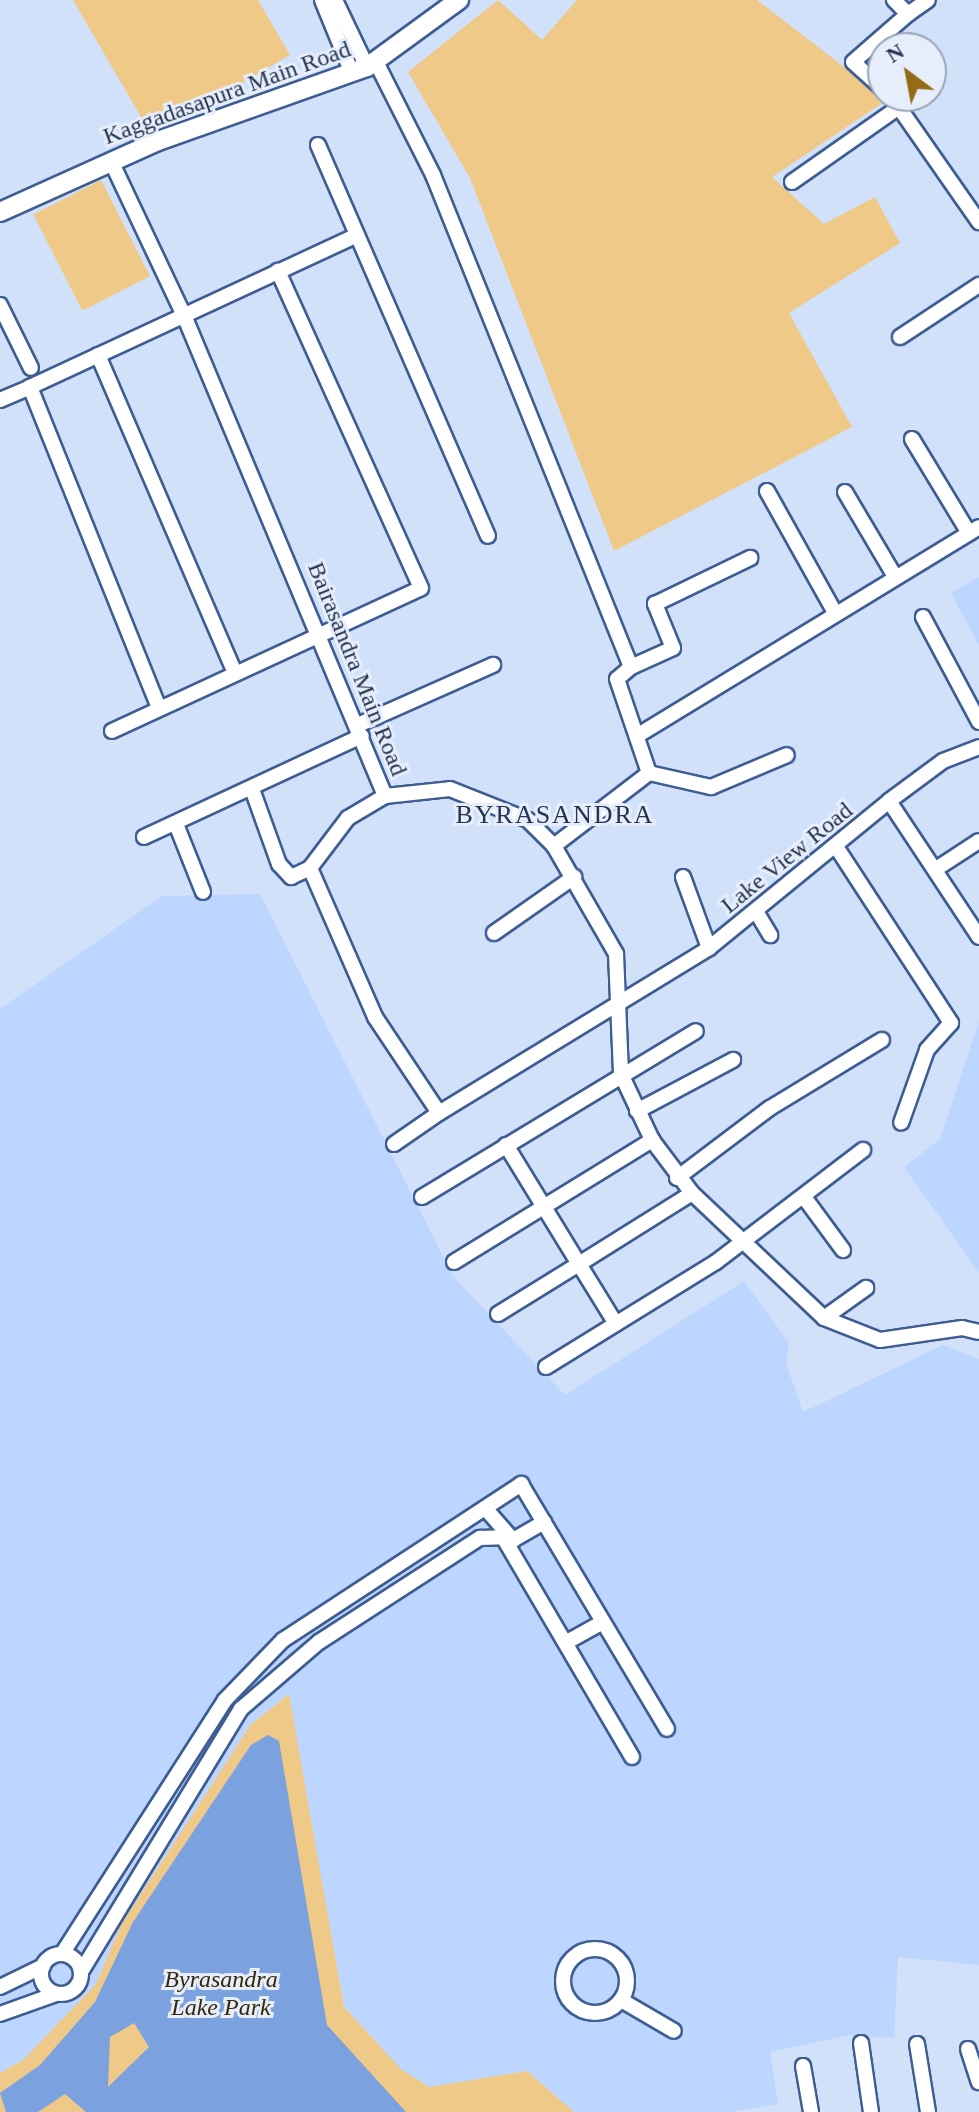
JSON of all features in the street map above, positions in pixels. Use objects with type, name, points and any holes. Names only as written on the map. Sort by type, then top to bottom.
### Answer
[{"type":"main road","name":"Kaggadasapura Main Road","points":[[0,212],[111,161],[365,67],[459,0]]},
{"type":"street","points":[[322,0],[433,175],[631,667]]},
{"type":"street","points":[[335,0],[365,67]]},
{"type":"street","points":[[894,0],[908,14]]},
{"type":"street","points":[[887,32],[928,0]]},
{"type":"street","points":[[867,50],[853,62],[867,75]]},
{"type":"street","points":[[792,182],[883,112]]},
{"type":"street","points":[[904,112],[979,222]]},
{"type":"street","points":[[318,145],[488,536]]},
{"type":"street","name":"Bairasandra Main Road","points":[[111,161],[183,313],[321,634],[385,796],[450,789],[528,820],[554,846],[616,954],[622,1003],[615,1033],[621,1074],[652,1140],[677,1178],[742,1244],[824,1318],[880,1340],[962,1328],[979,1332]]},
{"type":"street","points":[[0,400],[183,313],[356,236]]},
{"type":"street","points":[[112,731],[421,588],[278,271]]},
{"type":"street","points":[[900,337],[979,285]]},
{"type":"street","points":[[0,305],[31,368]]},
{"type":"street","points":[[98,355],[235,673]]},
{"type":"street","points":[[30,387],[159,708]]},
{"type":"street","points":[[640,734],[834,611],[974,530],[912,439]]},
{"type":"street","points":[[767,491],[834,611]]},
{"type":"street","points":[[845,492],[894,575]]},
{"type":"street","points":[[649,773],[640,734],[617,679],[631,667],[673,648],[655,604],[750,558]]},
{"type":"street","points":[[923,617],[979,722]]},
{"type":"street","points":[[144,837],[252,789],[360,730],[493,665]]},
{"type":"street","name":"Lake View Road","points":[[394,1144],[439,1113],[709,948],[837,848],[889,801],[943,761],[979,747]]},
{"type":"street","points":[[649,773],[711,787],[787,755]]},
{"type":"street","points":[[554,846],[649,773]]},
{"type":"street","points":[[252,789],[279,864],[291,877],[310,868],[348,818],[385,796]]},
{"type":"street","points":[[889,801],[979,937]]},
{"type":"street","points":[[176,824],[203,892]]},
{"type":"street","points":[[936,869],[979,841]]},
{"type":"street","points":[[837,848],[951,1023],[927,1050],[901,1123]]},
{"type":"street","points":[[310,868],[375,1017],[439,1113]]},
{"type":"street","points":[[494,933],[574,877]]},
{"type":"street","points":[[683,877],[709,948]]},
{"type":"street","points":[[757,913],[770,935]]},
{"type":"street","points":[[422,1197],[696,1031]]},
{"type":"street","points":[[677,1178],[770,1108],[882,1040]]},
{"type":"street","points":[[637,1111],[733,1060]]},
{"type":"street","points":[[454,1262],[652,1140]]},
{"type":"street","points":[[506,1145],[616,1324]]},
{"type":"street","points":[[546,1367],[742,1244],[863,1150]]},
{"type":"street","points":[[498,1314],[692,1193]]},
{"type":"street","points":[[804,1197],[843,1250]]},
{"type":"street","points":[[824,1318],[866,1288]]},
{"type":"street","points":[[0,1987],[62,1954],[225,1700],[283,1640],[521,1484],[667,1729]]},
{"type":"street","points":[[485,1508],[567,1642],[632,1757]]},
{"type":"street","points":[[0,2014],[74,1989],[81,1972],[241,1709],[319,1642],[412,1578],[480,1538],[524,1537],[544,1522]]},
{"type":"street","points":[[567,1642],[603,1622]]},
{"type":"street","points":[[594,1948],[617,1956],[627,1979],[621,2000],[603,2012],[578,2009],[563,1989],[567,1965],[594,1948]]},
{"type":"street","points":[[62,1954],[81,1972]]},
{"type":"street","points":[[43,1966],[41,1980],[56,1994]]},
{"type":"street","points":[[621,2000],[674,2031]]},
{"type":"street","points":[[861,2043],[871,2112]]},
{"type":"street","points":[[917,2044],[928,2112]]},
{"type":"street","points":[[968,2049],[979,2082]]},
{"type":"street","points":[[803,2066],[811,2112]]},
{"type":"shaded area","points":[[979,577],[979,646],[951,593]]},
{"type":"shaded area","points":[[260,894],[453,1276],[565,1395],[744,1281],[789,1343],[786,1363],[803,1412],[943,1345],[979,1359],[979,1965],[898,1957],[894,2038],[850,2035],[770,2052],[778,2104],[730,2112],[574,2112],[526,2071],[429,2087],[401,2070],[344,2006],[288,1694],[251,1724],[121,1925],[96,1984],[23,2060],[0,2073],[0,1009],[162,896]]},
{"type":"shaded area","points":[[979,1021],[979,1273],[904,1167],[940,1139]]},
{"type":"shaded area","name":"Byrasandra Lake Park","points":[[268,1735],[279,1741],[327,2025],[406,2112],[86,2112],[65,2094],[38,2112],[6,2112],[0,2093],[40,2065],[95,2002],[133,1922],[251,1745]],"holes":[[[134,2023],[149,2047],[108,2087],[110,2037]]]},
{"type":"green space","points":[[73,0],[258,0],[290,55],[152,136]]},
{"type":"green space","points":[[498,0],[542,40],[577,0],[757,0],[867,85],[869,112],[772,177],[824,224],[875,197],[900,243],[789,313],[852,427],[614,551],[470,178],[408,72]]},
{"type":"green space","points":[[101,180],[150,276],[82,311],[33,215]]},
{"type":"green space","name":"Byrasandra Lake Park","points":[[289,1694],[344,2007],[401,2069],[429,2087],[527,2071],[574,2112],[0,2112],[0,2073],[23,2060],[96,1984],[121,1925],[251,1724]]},
{"type":"district","name":"BYRASANDRA","points":[[555,815]]}]
